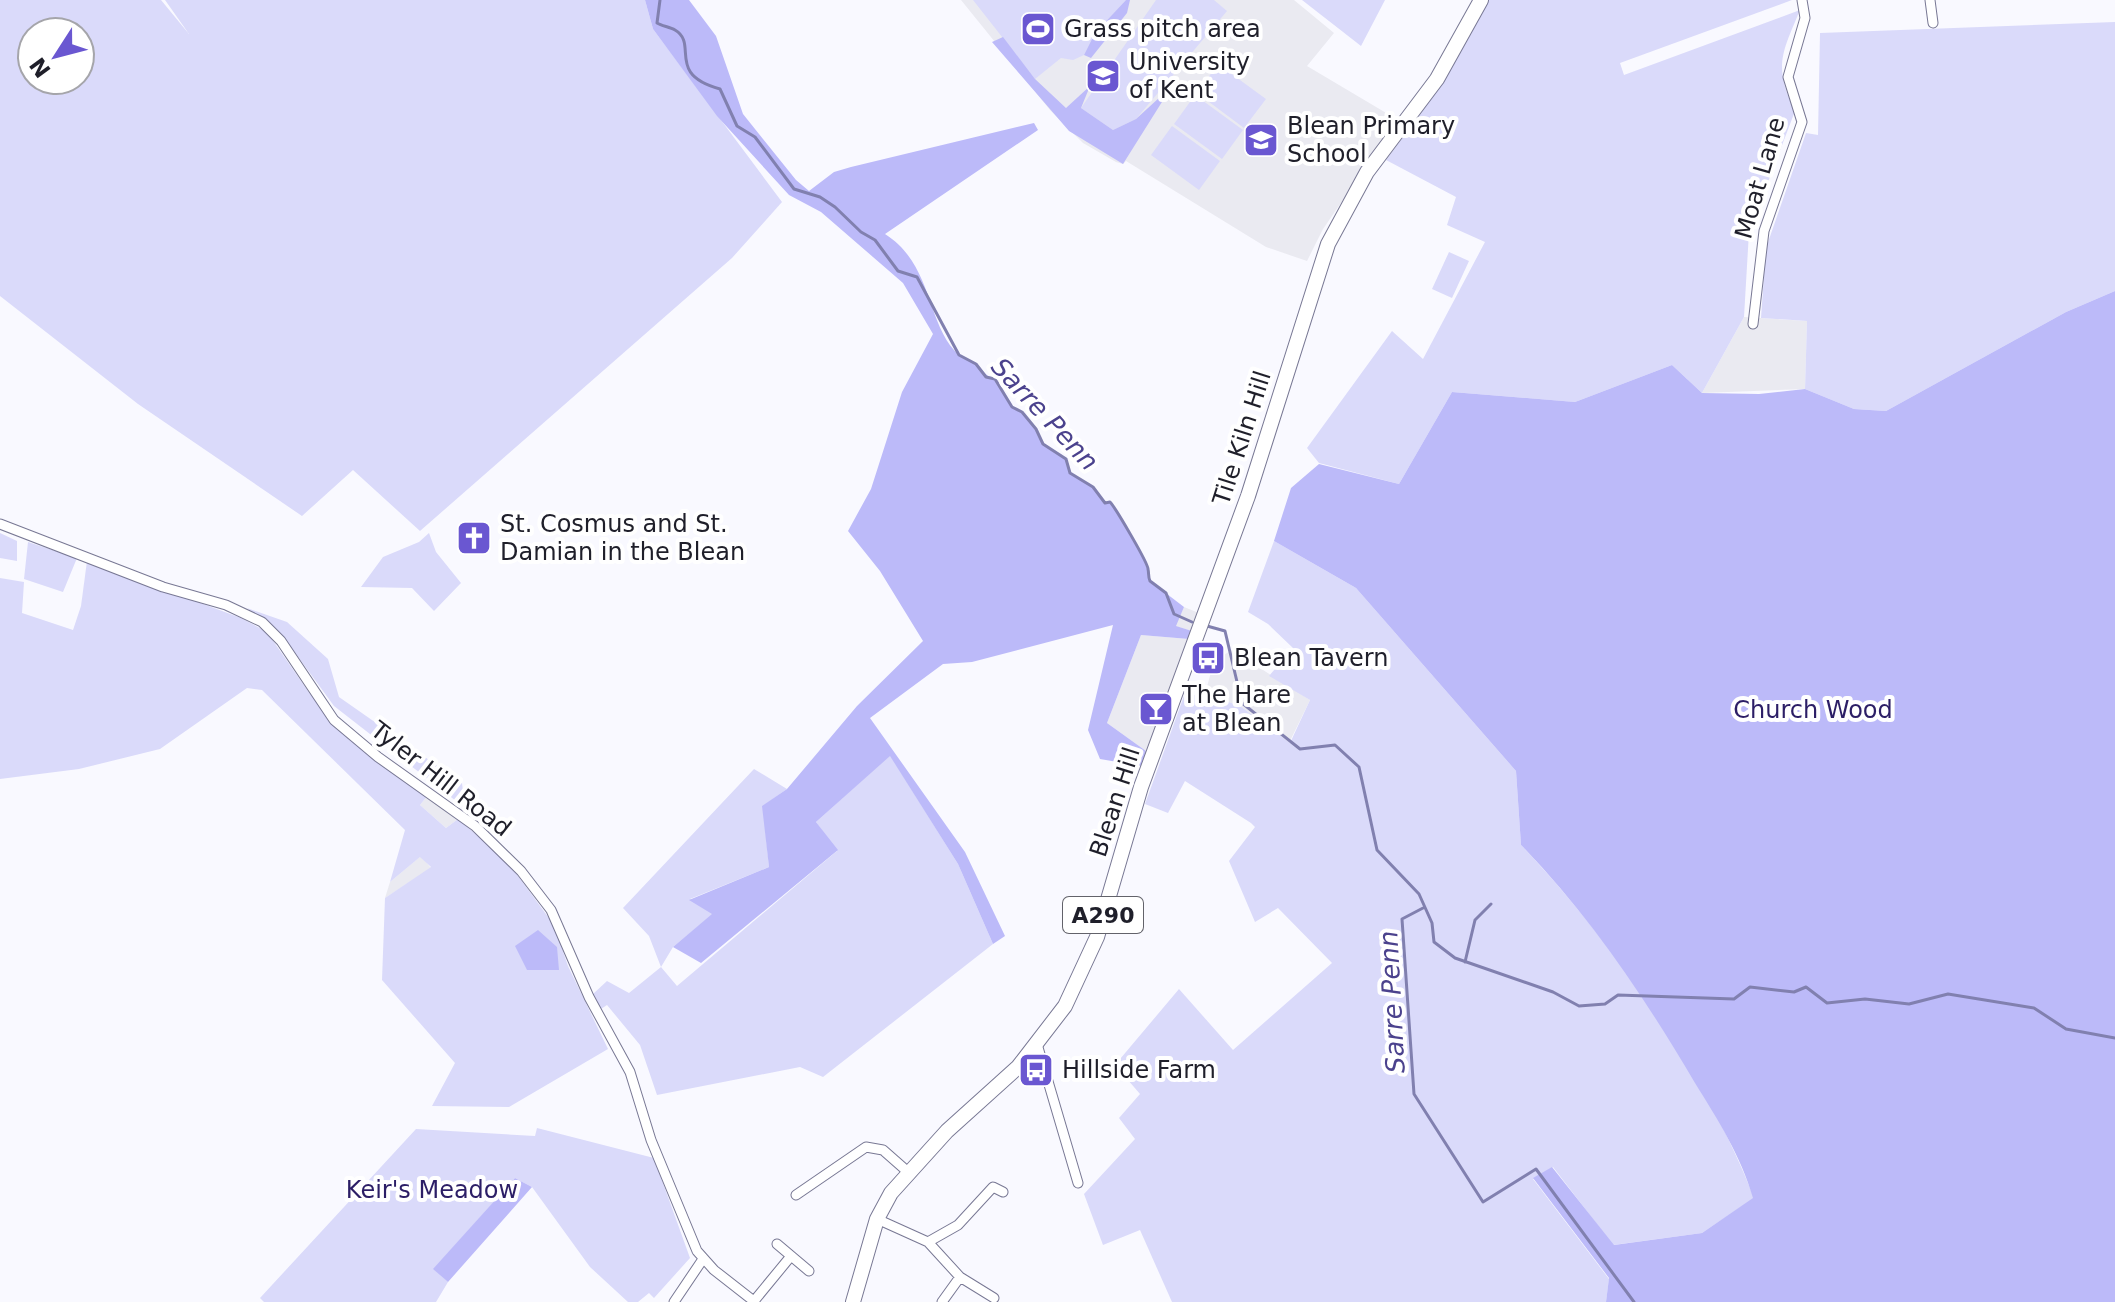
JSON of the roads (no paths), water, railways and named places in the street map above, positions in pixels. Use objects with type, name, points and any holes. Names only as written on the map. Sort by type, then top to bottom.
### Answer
[{"type":"main road","name":"Tile Kiln Hill","points":[[1189,658],[1248,496],[1319,268],[1335,231],[1367,172],[1437,79],[1481,0]]},
{"type":"main road","name":"Blean Hill","points":[[908,1172],[947,1131],[1018,1067],[1065,1006],[1097,937],[1141,787],[1189,658]]},
{"type":"main road","name":"A290","points":[[853,1302],[882,1206],[908,1172]]},
{"type":"street","name":"Moat Lane","points":[[1753,324],[1764,231],[1802,122],[1788,77],[1805,18],[1802,0]]},
{"type":"street","points":[[1930,0],[1933,23]]},
{"type":"street","name":"Tyler Hill Road","points":[[0,524],[163,587],[226,605],[262,622],[281,641],[334,720],[378,757],[475,826],[521,871],[555,917],[589,997],[630,1072],[651,1140],[703,1259],[754,1302]]},
{"type":"street","points":[[1037,1044],[1078,1183]]},
{"type":"street","points":[[796,1195],[866,1147],[883,1150],[908,1172]]},
{"type":"street","points":[[928,1242],[958,1225],[993,1187],[1003,1192]]},
{"type":"street","points":[[877,1219],[928,1242],[960,1277],[994,1298]]},
{"type":"street","points":[[777,1244],[809,1271]]},
{"type":"street","points":[[754,1302],[791,1256]]},
{"type":"street","points":[[674,1302],[703,1259]]},
{"type":"street","points":[[942,1302],[960,1277]]},
{"type":"waterway","name":"Sarre Penn","points":[[660,0],[657,23],[682,36],[688,67],[693,75],[703,83],[720,89],[737,126],[755,137],[794,189],[820,197],[835,207],[861,232],[875,240],[898,271],[917,277],[959,355],[976,364],[986,377],[995,379],[1012,407],[1022,412],[1036,429],[1043,444],[1066,459],[1070,473],[1093,487],[1105,503],[1110,502],[1143,557],[1150,581],[1166,593],[1174,614],[1192,622]]},
{"type":"waterway","points":[[1207,626],[1225,631],[1242,703],[1300,749],[1335,745],[1359,767],[1377,850],[1419,894],[1432,923],[1434,942],[1455,958],[1553,992],[1579,1006],[1605,1004],[1618,995],[1734,999],[1750,987],[1794,992],[1806,987],[1827,1003],[1865,999],[1909,1004],[1948,994],[2034,1008],[2066,1029],[2115,1038]]},
{"type":"waterway","points":[[1465,962],[1475,920],[1491,904]]},
{"type":"waterway","name":"Sarre Penn","points":[[1423,908],[1402,919],[1414,1094],[1483,1202],[1536,1169],[1634,1302]]},
{"type":"place","name":"Grass pitch area","points":[[1038,29]]},
{"type":"place","name":"University of Kent","points":[[1103,76]]},
{"type":"place","name":"Blean Primary School","points":[[1261,140]]},
{"type":"place","name":"St. Cosmus and St. Damian in the Blean","points":[[474,538]]},
{"type":"place","name":"Blean Tavern","points":[[1208,658]]},
{"type":"place","name":"The Hare at Blean","points":[[1156,709]]},
{"type":"place","name":"Hillside Farm","points":[[1036,1070]]},
{"type":"park label","name":"Church Wood","points":[[1813,710]]},
{"type":"park label","name":"Keir's Meadow","points":[[432,1190]]}]
